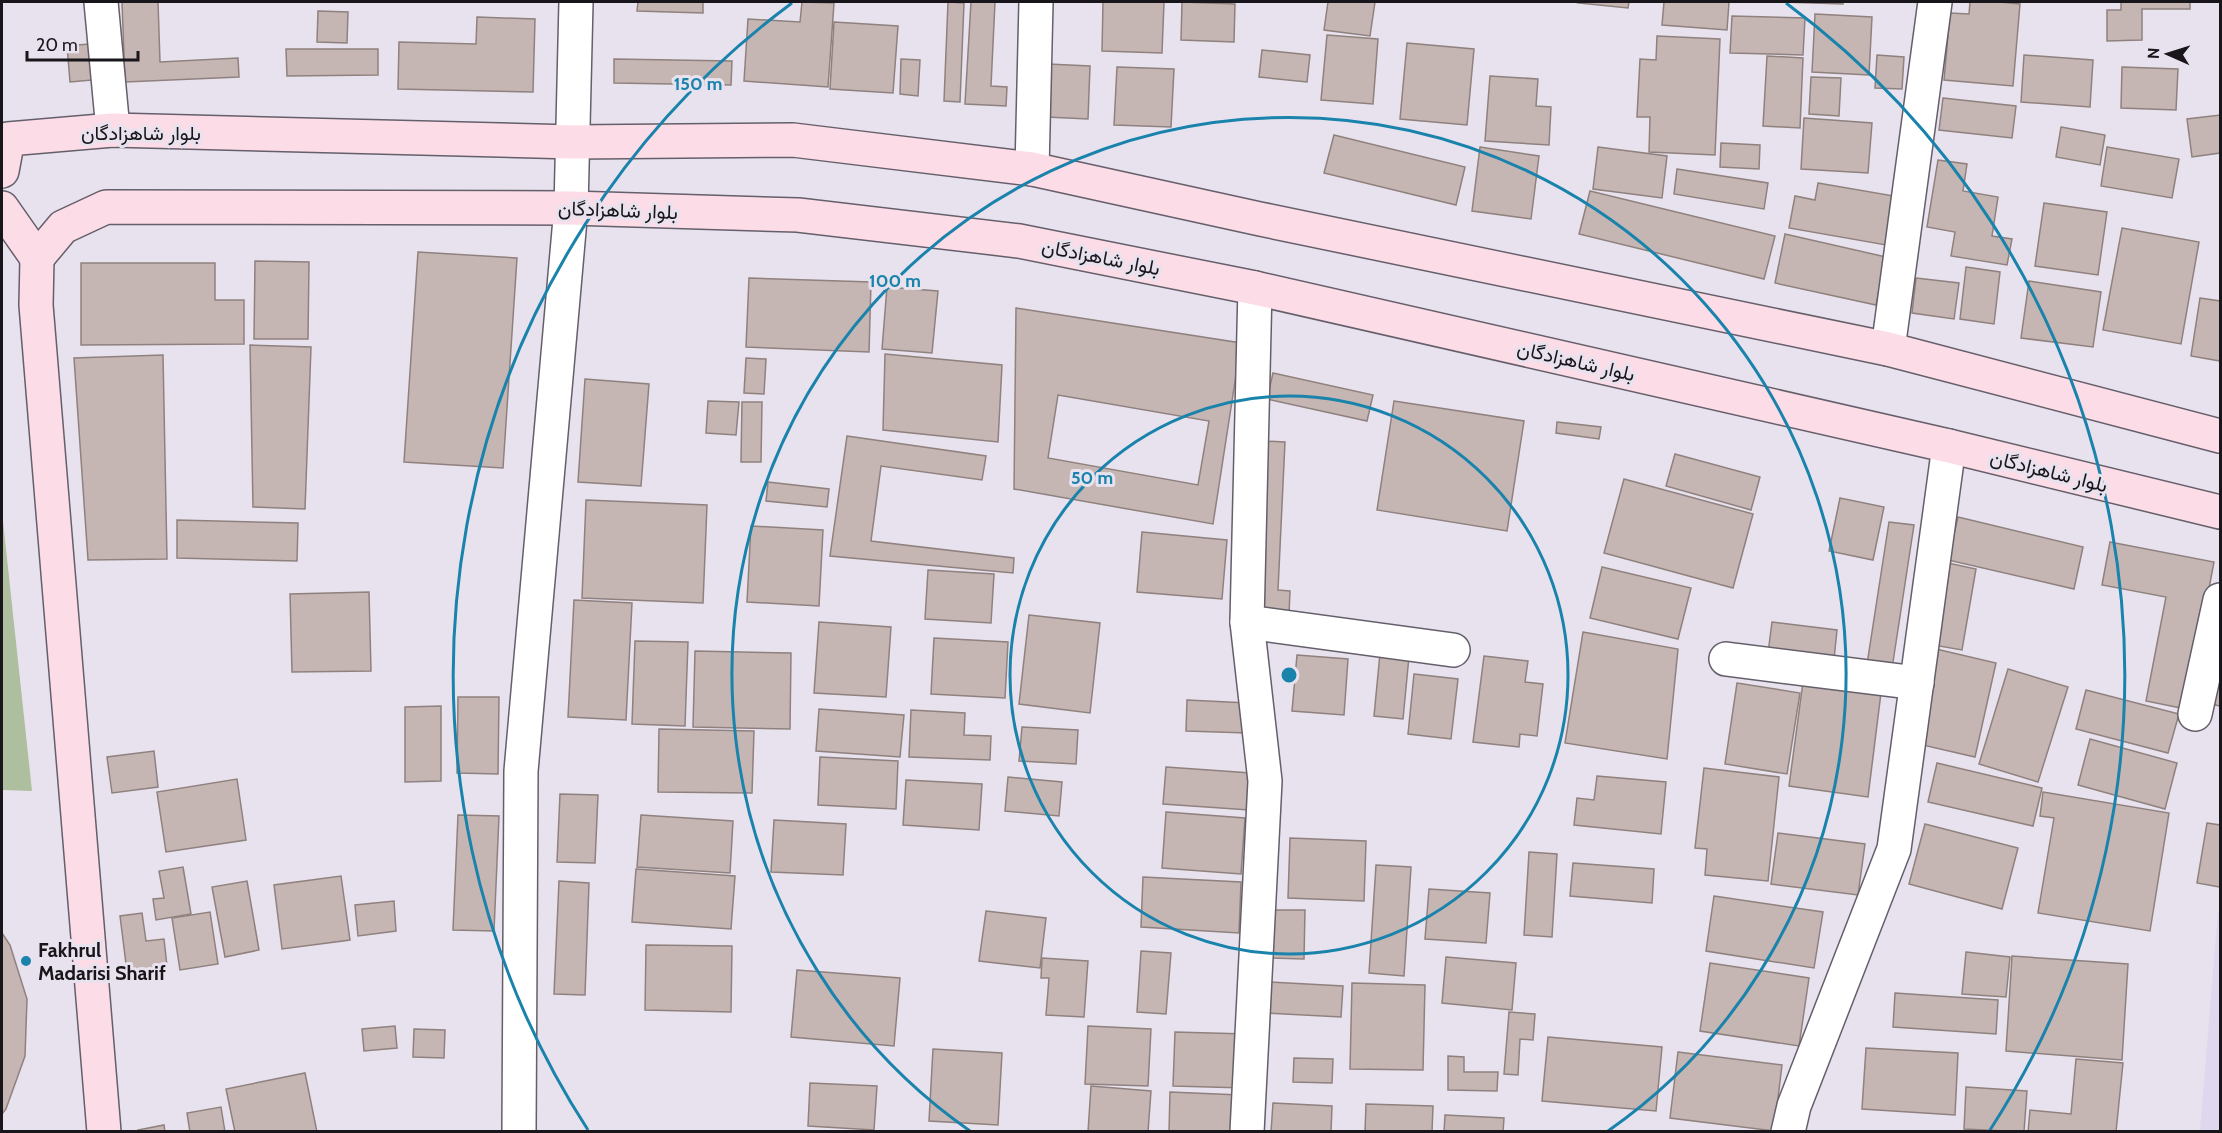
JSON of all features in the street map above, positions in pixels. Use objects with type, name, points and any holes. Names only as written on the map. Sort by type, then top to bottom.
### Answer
[{"type":"main road","name":"بلوار شاهزادگان","points":[[2,171],[5,139],[113,130],[573,142],[793,140],[1032,169],[1260,219],[1888,349],[2220,436]]},
{"type":"main road","points":[[2,207],[38,258],[36,305],[104,1131]]},
{"type":"main road","name":"بلوار شاهزادگان","points":[[38,258],[63,227],[106,207],[570,208],[798,215],[1019,241],[1255,288],[1949,446],[2220,512]]},
{"type":"street","points":[[101,2],[113,130]]},
{"type":"street","points":[[519,1131],[521,771],[570,208],[576,2]]},
{"type":"street","points":[[1032,169],[1036,2]]},
{"type":"street","points":[[1888,349],[1935,2]]},
{"type":"street","points":[[1246,1131],[1265,781],[1247,622],[1255,288]]},
{"type":"street","points":[[1788,1131],[1794,1106],[1894,849],[1949,446]]},
{"type":"street","points":[[2195,714],[2220,600]]},
{"type":"street","points":[[1247,622],[1453,650]]},
{"type":"street","points":[[1726,659],[1917,683]]},
{"type":"shaded area","points":[[2218,911],[2220,911],[2220,1131],[2200,1131]]},
{"type":"green space","points":[[2,512],[32,791],[2,790]]},
{"type":"building","points":[[122,2],[158,2],[160,62],[238,58],[239,77],[125,82]]},
{"type":"building","points":[[638,2],[703,2],[703,13],[637,11]]},
{"type":"building","points":[[802,2],[834,3],[828,87],[744,81],[748,19],[800,22]]},
{"type":"building","points":[[948,2],[964,3],[960,102],[944,101]]},
{"type":"building","points":[[971,2],[995,2],[991,86],[1007,87],[1006,106],[965,104]]},
{"type":"building","points":[[1103,2],[1164,2],[1162,53],[1102,51]]},
{"type":"building","points":[[1182,2],[1235,4],[1234,42],[1181,40]]},
{"type":"building","points":[[1328,2],[1375,2],[1370,36],[1324,30]]},
{"type":"building","points":[[1579,2],[1629,2],[1628,8]]},
{"type":"building","points":[[1664,2],[1729,2],[1727,30],[1662,25]]},
{"type":"building","points":[[1783,2],[1843,2],[1843,4]]},
{"type":"building","points":[[1970,2],[2020,4],[2013,86],[1944,80],[1950,13],[1969,14]]},
{"type":"building","points":[[2121,2],[2190,2],[2190,9],[2142,9],[2142,40],[2107,41],[2107,10],[2121,10]]},
{"type":"building","points":[[318,11],[348,12],[347,43],[317,42]]},
{"type":"building","points":[[1815,14],[1872,17],[1869,75],[1812,72]]},
{"type":"building","points":[[1732,16],[1805,18],[1803,55],[1730,53]]},
{"type":"building","points":[[477,17],[535,19],[533,92],[398,89],[399,42],[476,44]]},
{"type":"building","points":[[834,22],[898,26],[893,93],[830,89]]},
{"type":"building","points":[[1327,35],[1378,39],[1373,104],[1321,100]]},
{"type":"building","points":[[1657,36],[1720,39],[1715,155],[1649,152],[1650,117],[1637,117],[1640,59],[1656,60]]},
{"type":"building","points":[[100,43],[103,79],[70,82],[67,46]]},
{"type":"building","points":[[1407,43],[1474,49],[1467,125],[1400,119]]},
{"type":"building","points":[[286,49],[378,49],[378,75],[287,76]]},
{"type":"building","points":[[1262,50],[1310,55],[1307,82],[1259,77]]},
{"type":"building","points":[[1877,55],[1904,57],[1902,89],[1875,88]]},
{"type":"building","points":[[2024,55],[2093,60],[2090,107],[2021,102]]},
{"type":"building","points":[[1767,56],[1803,58],[1800,128],[1763,126]]},
{"type":"building","points":[[614,59],[732,61],[731,85],[614,83]]},
{"type":"building","points":[[901,59],[920,60],[918,96],[900,94]]},
{"type":"building","points":[[1048,64],[1090,66],[1088,119],[1046,117]]},
{"type":"building","points":[[1117,67],[1174,69],[1171,127],[1114,125]]},
{"type":"building","points":[[2122,67],[2178,69],[2176,110],[2121,108]]},
{"type":"building","points":[[1490,76],[1538,79],[1536,106],[1551,107],[1549,145],[1485,141]]},
{"type":"building","points":[[1811,77],[1841,78],[1839,116],[1809,114]]},
{"type":"building","points":[[1943,98],[2016,106],[2012,138],[1939,130]]},
{"type":"building","points":[[2220,115],[2220,153],[2192,157],[2187,119]]},
{"type":"building","points":[[1804,118],[1872,123],[1868,173],[1801,169]]},
{"type":"building","points":[[2061,127],[2105,135],[2100,165],[2056,157]]},
{"type":"building","points":[[1334,135],[1465,167],[1456,205],[1324,173]]},
{"type":"building","points":[[1721,143],[1760,145],[1759,169],[1720,167]]},
{"type":"building","points":[[1480,147],[1539,156],[1531,219],[1472,211]]},
{"type":"building","points":[[1598,147],[1667,156],[1662,198],[1593,189]]},
{"type":"building","points":[[2107,147],[2179,159],[2172,198],[2101,186]]},
{"type":"building","points":[[1938,160],[1967,164],[1963,191],[1998,197],[1992,236],[2012,239],[2007,265],[1951,256],[1955,232],[1927,227]]},
{"type":"building","points":[[1677,169],[1768,183],[1764,209],[1674,194]]},
{"type":"building","points":[[1818,183],[1894,196],[1886,245],[1789,228],[1795,196],[1815,200]]},
{"type":"building","points":[[1590,191],[1775,236],[1764,279],[1579,234]]},
{"type":"building","points":[[2044,203],[2107,212],[2098,275],[2035,266]]},
{"type":"building","points":[[2122,228],[2199,242],[2181,344],[2103,330]]},
{"type":"building","points":[[1785,234],[1886,257],[1876,305],[1775,283]]},
{"type":"building","points":[[418,252],[517,258],[503,468],[404,462]]},
{"type":"building","points":[[255,261],[309,262],[308,339],[254,339]]},
{"type":"building","points":[[81,263],[215,263],[215,300],[244,300],[244,344],[81,345]]},
{"type":"building","points":[[1966,267],[2000,272],[1994,324],[1960,319]]},
{"type":"building","points":[[749,278],[871,282],[869,352],[746,347]]},
{"type":"building","points":[[1916,278],[1959,283],[1954,319],[1912,313]]},
{"type":"building","points":[[2029,281],[2101,292],[2093,347],[2021,338]]},
{"type":"building","points":[[887,287],[938,291],[932,353],[882,349]]},
{"type":"building","points":[[2200,298],[2220,301],[2220,361],[2191,356]]},
{"type":"building","points":[[1016,308],[1241,343],[1213,524],[1014,489]],"holes":[[[1058,395],[1209,421],[1198,485],[1048,458]]]},
{"type":"building","points":[[250,345],[311,347],[305,509],[253,507]]},
{"type":"building","points":[[885,354],[1002,365],[998,442],[883,430]]},
{"type":"building","points":[[163,355],[167,559],[88,560],[74,358]]},
{"type":"building","points":[[746,358],[766,359],[764,394],[744,393]]},
{"type":"building","points":[[1273,373],[1373,395],[1367,421],[1267,399]]},
{"type":"building","points":[[585,379],[649,384],[641,486],[578,482]]},
{"type":"building","points":[[708,401],[739,402],[736,435],[706,433]]},
{"type":"building","points":[[1394,401],[1524,421],[1507,531],[1377,510]]},
{"type":"building","points":[[742,402],[762,402],[761,462],[741,462]]},
{"type":"building","points":[[1557,422],[1601,427],[1599,439],[1556,433]]},
{"type":"building","points":[[847,436],[986,456],[982,480],[881,466],[871,541],[1014,558],[1013,573],[830,556]]},
{"type":"building","points":[[1262,441],[1285,442],[1278,590],[1290,591],[1289,614],[1267,612],[1255,590]]},
{"type":"building","points":[[1675,454],[1760,477],[1751,510],[1666,486]]},
{"type":"building","points":[[1624,479],[1753,514],[1733,588],[1604,553]]},
{"type":"building","points":[[768,482],[829,489],[827,507],[766,501]]},
{"type":"building","points":[[1840,498],[1884,507],[1873,560],[1829,551]]},
{"type":"building","points":[[586,500],[707,505],[703,603],[582,598]]},
{"type":"building","points":[[1958,517],[2083,547],[2074,589],[1948,560]]},
{"type":"building","points":[[177,520],[298,523],[297,561],[177,558]]},
{"type":"building","points":[[1889,522],[1914,525],[1891,675],[1866,671]]},
{"type":"building","points":[[751,526],[823,530],[819,606],[747,602]]},
{"type":"building","points":[[1142,532],[1227,540],[1222,599],[1137,592]]},
{"type":"building","points":[[2110,542],[2214,562],[2186,709],[2146,701],[2166,597],[2102,585]]},
{"type":"building","points":[[1948,563],[1976,569],[1962,650],[1933,645]]},
{"type":"building","points":[[1602,567],[1691,588],[1678,639],[1590,618]]},
{"type":"building","points":[[928,570],[994,574],[991,623],[925,619]]},
{"type":"building","points":[[369,592],[371,671],[292,672],[290,594]]},
{"type":"building","points":[[574,600],[632,603],[626,720],[568,717]]},
{"type":"building","points":[[1029,615],[1100,623],[1090,713],[1019,704]]},
{"type":"building","points":[[819,622],[891,627],[886,697],[814,693]]},
{"type":"building","points":[[1772,622],[1837,630],[1833,669],[1767,661]]},
{"type":"building","points":[[2220,627],[2220,706],[2206,703]]},
{"type":"building","points":[[1583,632],[1678,649],[1667,759],[1565,743]]},
{"type":"building","points":[[934,638],[1008,642],[1005,698],[931,694]]},
{"type":"building","points":[[635,641],[688,642],[685,726],[632,724]]},
{"type":"building","points":[[1381,643],[1410,646],[1403,719],[1374,716]]},
{"type":"building","points":[[1936,649],[1996,663],[1975,757],[1914,743]]},
{"type":"building","points":[[695,651],[791,653],[790,729],[693,727]]},
{"type":"building","points":[[1297,655],[1348,659],[1344,715],[1292,711]]},
{"type":"building","points":[[1484,656],[1528,661],[1525,682],[1543,684],[1537,736],[1520,734],[1519,747],[1473,742]]},
{"type":"building","points":[[2008,669],[2068,687],[2038,782],[1979,764]]},
{"type":"building","points":[[1414,674],[1458,679],[1451,739],[1408,734]]},
{"type":"building","points":[[1803,682],[1881,693],[1868,797],[1789,786]]},
{"type":"building","points":[[1737,683],[1800,693],[1787,774],[1725,764]]},
{"type":"building","points":[[2086,690],[2179,714],[2168,753],[2076,729]]},
{"type":"building","points":[[458,697],[499,697],[498,774],[457,773]]},
{"type":"building","points":[[1187,700],[1248,703],[1247,733],[1186,731]]},
{"type":"building","points":[[441,706],[441,781],[405,782],[405,707]]},
{"type":"building","points":[[819,709],[904,715],[900,757],[816,751]]},
{"type":"building","points":[[911,710],[965,713],[964,735],[991,736],[990,760],[909,757]]},
{"type":"building","points":[[1022,727],[1078,730],[1076,764],[1019,761]]},
{"type":"building","points":[[659,729],[754,731],[752,793],[658,792]]},
{"type":"building","points":[[2090,739],[2177,763],[2165,809],[2078,785]]},
{"type":"building","points":[[154,751],[158,787],[112,793],[107,757]]},
{"type":"building","points":[[820,757],[898,761],[896,809],[818,805]]},
{"type":"building","points":[[1937,763],[2042,788],[2033,826],[1928,802]]},
{"type":"building","points":[[1166,767],[1251,773],[1249,810],[1163,804]]},
{"type":"building","points":[[1704,768],[1779,777],[1768,881],[1705,875],[1707,849],[1695,848]]},
{"type":"building","points":[[1597,776],[1666,782],[1661,834],[1574,825],[1577,798],[1594,800]]},
{"type":"building","points":[[1008,777],[1062,782],[1059,816],[1005,811]]},
{"type":"building","points":[[237,779],[246,840],[166,852],[157,792]]},
{"type":"building","points":[[906,780],[982,784],[979,830],[903,825]]},
{"type":"building","points":[[2043,792],[2169,813],[2150,931],[2038,913],[2054,818],[2040,816]]},
{"type":"building","points":[[560,794],[598,795],[595,863],[557,862]]},
{"type":"building","points":[[1166,812],[1245,818],[1241,874],[1162,868]]},
{"type":"building","points":[[458,815],[499,816],[494,931],[453,930]]},
{"type":"building","points":[[641,815],[733,821],[730,873],[637,867]]},
{"type":"building","points":[[774,820],[846,824],[843,875],[771,872]]},
{"type":"building","points":[[2207,823],[2220,825],[2220,887],[2197,883]]},
{"type":"building","points":[[1925,824],[2018,848],[2002,909],[1909,884]]},
{"type":"building","points":[[1778,833],[1865,844],[1858,895],[1771,884]]},
{"type":"building","points":[[1290,838],[1366,841],[1364,901],[1288,898]]},
{"type":"building","points":[[1529,852],[1557,854],[1552,937],[1524,935]]},
{"type":"building","points":[[1573,863],[1654,869],[1652,903],[1570,896]]},
{"type":"building","points":[[1376,865],[1411,867],[1404,976],[1369,973]]},
{"type":"building","points":[[183,867],[191,914],[156,920],[153,899],[164,898],[159,871]]},
{"type":"building","points":[[636,869],[735,876],[731,929],[632,922]]},
{"type":"building","points":[[341,876],[350,940],[282,949],[274,885]]},
{"type":"building","points":[[1143,877],[1241,882],[1239,933],[1141,927]]},
{"type":"building","points":[[247,881],[259,950],[225,957],[212,887]]},
{"type":"building","points":[[559,881],[589,883],[585,995],[554,994]]},
{"type":"building","points":[[1429,889],[1490,893],[1486,943],[1425,939]]},
{"type":"building","points":[[1714,896],[1823,912],[1814,968],[1706,951]]},
{"type":"building","points":[[394,901],[396,931],[358,936],[355,905]]},
{"type":"building","points":[[1271,910],[1305,910],[1304,959],[1270,958]]},
{"type":"building","points":[[986,911],[1046,918],[1040,968],[979,961]]},
{"type":"building","points":[[210,912],[218,964],[180,970],[172,918]]},
{"type":"building","points":[[142,913],[146,941],[164,939],[167,966],[127,972],[120,916]]},
{"type":"building","points":[[2,933],[10,945],[27,999],[25,1056],[6,1109],[2,1114]]},
{"type":"building","points":[[646,945],[732,946],[731,1012],[645,1010]]},
{"type":"building","points":[[1141,951],[1171,953],[1166,1014],[1137,1012]]},
{"type":"building","points":[[1966,952],[2010,957],[2006,997],[1962,994]]},
{"type":"building","points":[[2012,956],[2128,964],[2122,1060],[2006,1051]]},
{"type":"building","points":[[1446,957],[1516,963],[1512,1010],[1442,1003]]},
{"type":"building","points":[[1042,958],[1088,961],[1084,1017],[1046,1015],[1049,978],[1041,978]]},
{"type":"building","points":[[1710,963],[1809,978],[1799,1046],[1700,1031]]},
{"type":"building","points":[[797,970],[900,978],[894,1046],[791,1037]]},
{"type":"building","points":[[1269,982],[1343,986],[1341,1017],[1267,1013]]},
{"type":"building","points":[[1352,983],[1425,985],[1423,1070],[1350,1069]]},
{"type":"building","points":[[1895,993],[1998,1000],[1996,1034],[1893,1027]]},
{"type":"building","points":[[1509,1012],[1535,1014],[1533,1040],[1520,1039],[1518,1075],[1504,1074]]},
{"type":"building","points":[[395,1026],[397,1048],[364,1051],[362,1029]]},
{"type":"building","points":[[1088,1026],[1151,1029],[1148,1086],[1085,1084]]},
{"type":"building","points":[[414,1029],[445,1030],[444,1058],[413,1057]]},
{"type":"building","points":[[1175,1032],[1246,1034],[1245,1088],[1173,1086]]},
{"type":"building","points":[[1548,1037],[1662,1047],[1656,1111],[1542,1101]]},
{"type":"building","points":[[1866,1048],[1958,1053],[1955,1115],[1862,1109]]},
{"type":"building","points":[[933,1049],[1002,1053],[998,1125],[929,1121]]},
{"type":"building","points":[[1678,1052],[1782,1065],[1774,1131],[1670,1118]]},
{"type":"building","points":[[1448,1056],[1464,1057],[1464,1072],[1498,1072],[1497,1091],[1448,1090]]},
{"type":"building","points":[[1294,1058],[1333,1059],[1332,1083],[1293,1082]]},
{"type":"building","points":[[2076,1059],[2123,1063],[2116,1132],[2028,1132],[2030,1110],[2071,1114]]},
{"type":"building","points":[[305,1073],[317,1132],[235,1132],[226,1089]]},
{"type":"building","points":[[810,1083],[877,1086],[874,1130],[808,1126]]},
{"type":"building","points":[[1091,1086],[1151,1091],[1148,1132],[1088,1132]]},
{"type":"building","points":[[1966,1087],[2027,1091],[2024,1132],[1964,1129]]},
{"type":"building","points":[[1170,1092],[1240,1095],[1238,1132],[1169,1132]]},
{"type":"building","points":[[1273,1103],[1332,1106],[1331,1132],[1271,1132]]},
{"type":"building","points":[[1366,1104],[1433,1106],[1432,1132],[1365,1132]]},
{"type":"building","points":[[221,1107],[225,1132],[190,1132],[187,1113]]},
{"type":"building","points":[[1445,1115],[1504,1118],[1503,1132],[1444,1132]]},
{"type":"building","points":[[164,1125],[165,1132],[139,1132],[138,1130]]},
{"type":"place","name":"Fakhrul Madarisi Sharif","points":[[26,961]]}]
